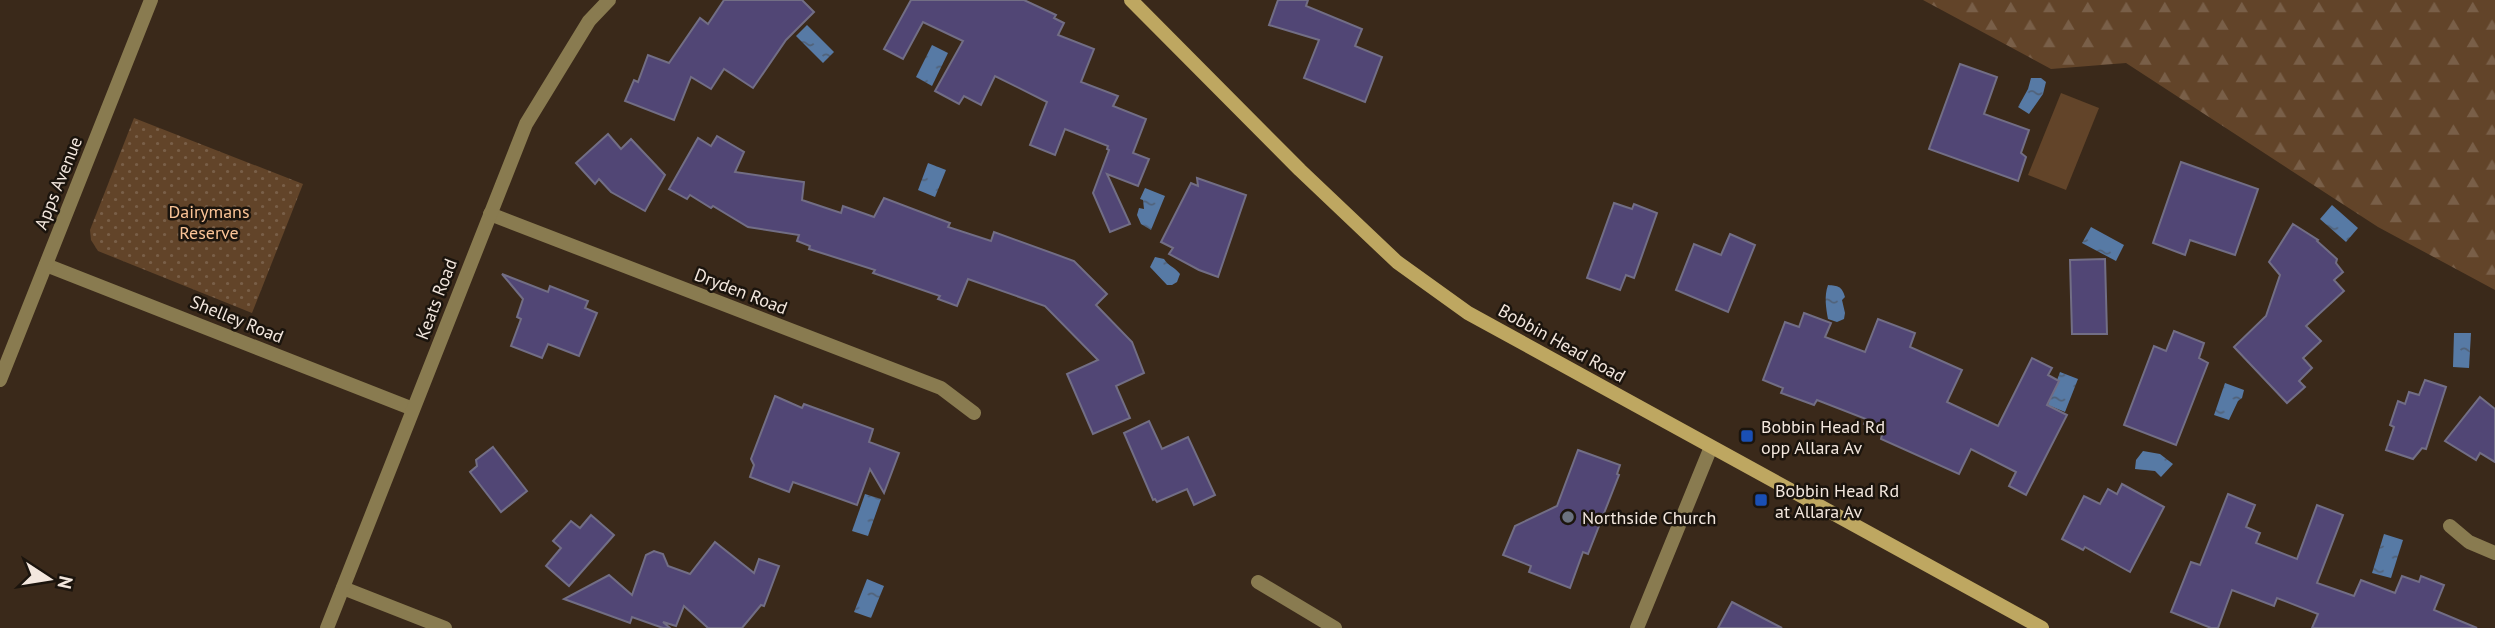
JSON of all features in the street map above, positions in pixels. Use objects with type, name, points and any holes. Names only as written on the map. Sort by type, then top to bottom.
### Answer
[{"type":"main road","name":"Bobbin Head Road","points":[[1131,0],[1396,262],[1468,313],[2042,628]]},
{"type":"street","name":"Apps Avenue","points":[[0,380],[151,0]]},
{"type":"street","name":"Keats Road","points":[[327,628],[526,124],[589,21],[609,0]]},
{"type":"street","name":"Dryden Road","points":[[490,214],[941,388],[974,413]]},
{"type":"street","name":"Shelley Road","points":[[46,265],[413,409]]},
{"type":"street","points":[[1637,628],[1711,447]]},
{"type":"street","points":[[2450,526],[2469,542],[2495,553]]},
{"type":"street","points":[[1258,582],[1335,628]]},
{"type":"street","points":[[343,587],[445,628]]},
{"type":"green space","points":[[1923,0],[2495,0],[2495,290],[2378,227],[2126,63],[2051,69]]},
{"type":"green space","points":[[2061,93],[2099,108],[2066,190],[2028,175]]},
{"type":"green space","name":"Dairymans Reserve","points":[[134,118],[303,184],[252,313],[98,251],[91,240],[90,230]]},
{"type":"water","points":[[807,25],[834,52],[823,63],[796,36]]},
{"type":"water","points":[[932,45],[948,53],[932,86],[916,77]]},
{"type":"water","points":[[2031,78],[2041,78],[2046,82],[2043,94],[2029,114],[2018,107]]},
{"type":"water","points":[[928,163],[946,170],[935,197],[918,190]]},
{"type":"water","points":[[1145,188],[1165,196],[1151,230],[1141,224],[1137,215],[1139,208],[1144,209],[1143,200],[1140,199]]},
{"type":"water","points":[[2332,205],[2358,228],[2346,242],[2320,219]]},
{"type":"water","points":[[2091,227],[2124,245],[2116,261],[2082,243]]},
{"type":"water","points":[[1155,257],[1164,259],[1180,274],[1177,282],[1167,285],[1150,267]]},
{"type":"water","points":[[1828,285],[1839,287],[1845,297],[1842,300],[1844,319],[1837,322],[1828,319]]},
{"type":"water","points":[[2454,333],[2471,333],[2469,368],[2453,367]]},
{"type":"water","points":[[2060,372],[2078,379],[2065,412],[2048,405]]},
{"type":"water","points":[[2225,383],[2244,390],[2229,420],[2214,415]]},
{"type":"water","points":[[2143,451],[2160,454],[2173,464],[2161,477],[2155,471],[2135,469],[2136,460]]},
{"type":"water","points":[[865,494],[881,499],[868,536],[852,531]]},
{"type":"water","points":[[2384,534],[2403,540],[2391,578],[2372,573]]},
{"type":"water","points":[[867,579],[884,586],[871,618],[854,612]]},
{"type":"building","points":[[724,0],[802,0],[814,12],[786,40],[753,88],[724,69],[711,89],[691,77],[674,120],[625,101],[634,80],[638,82],[648,55],[669,63],[700,18],[708,24]]},
{"type":"building","points":[[911,0],[1024,0],[1056,15],[1054,18],[1064,23],[1058,35],[1094,49],[1081,82],[1118,96],[1113,106],[1146,119],[1133,153],[1149,159],[1138,186],[1107,174],[1130,224],[1110,232],[1093,193],[1109,150],[1108,146],[1065,129],[1055,155],[1030,145],[1047,102],[995,76],[981,105],[964,96],[959,104],[935,91],[963,41],[923,22],[903,59],[884,49]]},
{"type":"building","points":[[1278,0],[1308,0],[1306,6],[1362,29],[1355,46],[1382,57],[1365,102],[1304,78],[1319,40],[1269,25]]},
{"type":"building","points":[[1960,64],[1997,77],[1984,114],[2029,130],[2021,153],[2026,157],[2018,181],[1929,149]]},
{"type":"building","points":[[608,134],[621,149],[631,139],[665,175],[645,211],[611,192],[599,179],[595,184],[576,163]]},
{"type":"building","points":[[717,136],[744,152],[735,172],[804,182],[802,200],[841,213],[843,206],[874,217],[884,198],[950,223],[948,227],[991,241],[994,232],[1074,261],[1107,294],[1096,305],[1132,342],[1144,373],[1116,386],[1130,418],[1093,434],[1067,374],[1098,360],[1045,306],[968,279],[957,306],[938,299],[940,296],[873,273],[875,270],[809,249],[810,246],[797,241],[799,235],[748,227],[713,206],[711,208],[690,195],[687,199],[669,189],[698,138],[711,146]]},
{"type":"building","points":[[2181,162],[2258,189],[2235,255],[2190,240],[2185,255],[2153,243]]},
{"type":"building","points":[[1197,178],[1246,195],[1218,277],[1169,254],[1173,248],[1161,242],[1191,183],[1198,186]]},
{"type":"building","points":[[1614,203],[1632,209],[1634,204],[1657,213],[1634,278],[1626,275],[1620,290],[1587,278]]},
{"type":"building","points":[[2293,224],[2318,240],[2337,259],[2336,263],[2343,272],[2334,280],[2344,291],[2306,326],[2321,341],[2303,358],[2312,368],[2299,381],[2305,387],[2287,403],[2234,347],[2266,316],[2280,275],[2269,262]]},
{"type":"building","points":[[1730,234],[1755,245],[1728,312],[1676,290],[1694,244],[1721,255]]},
{"type":"building","points":[[2105,259],[2107,334],[2072,334],[2070,260]]},
{"type":"building","points":[[502,274],[548,292],[550,286],[588,301],[585,308],[597,313],[579,356],[548,344],[542,358],[511,346],[521,319],[517,317],[523,299]]},
{"type":"building","points":[[1804,313],[1831,323],[1825,337],[1865,352],[1878,319],[1915,333],[1910,347],[1962,370],[1947,402],[1998,426],[2032,358],[2052,368],[2048,375],[2059,381],[2047,405],[2067,415],[2026,495],[2009,486],[2016,472],[1971,449],[1959,474],[1881,439],[1882,435],[1873,432],[1875,428],[1864,424],[1866,419],[1817,400],[1814,405],[1781,393],[1783,388],[1763,380],[1785,322],[1799,327]]},
{"type":"building","points":[[2174,331],[2204,343],[2199,358],[2208,363],[2176,445],[2124,425],[2154,346],[2166,351]]},
{"type":"building","points":[[2425,380],[2446,387],[2426,449],[2422,448],[2413,459],[2386,450],[2394,427],[2390,425],[2398,401],[2405,404],[2409,392],[2419,395]]},
{"type":"building","points":[[775,396],[802,408],[804,404],[873,429],[869,442],[899,453],[884,493],[870,469],[857,505],[793,482],[789,492],[750,477],[754,465],[751,459]]},
{"type":"building","points":[[2480,397],[2495,409],[2495,462],[2480,453],[2476,460],[2445,441]]},
{"type":"building","points":[[1149,421],[1162,449],[1188,437],[1215,495],[1194,505],[1187,489],[1157,502],[1153,500],[1124,433]]},
{"type":"building","points":[[493,447],[527,491],[501,512],[470,472],[477,466],[476,460]]},
{"type":"building","name":"Northside Church","points":[[1578,450],[1620,465],[1619,475],[1588,554],[1583,552],[1570,588],[1529,572],[1531,566],[1503,555],[1515,526],[1557,506]]},
{"type":"building","points":[[2122,484],[2164,507],[2130,572],[2085,547],[2083,550],[2062,539],[2084,496],[2100,504],[2108,489],[2117,494]]},
{"type":"building","points":[[2228,494],[2255,505],[2246,527],[2260,533],[2256,543],[2297,559],[2317,505],[2343,515],[2317,583],[2354,596],[2361,580],[2395,593],[2402,576],[2419,582],[2421,576],[2444,585],[2434,610],[2477,628],[2312,628],[2318,614],[2277,598],[2274,606],[2232,590],[2218,628],[2211,628],[2171,612],[2191,562],[2200,565]]},
{"type":"building","points":[[591,515],[614,535],[569,586],[546,566],[561,548],[553,541],[571,521],[580,528]]},
{"type":"building","points":[[715,542],[754,573],[759,559],[779,566],[764,606],[761,605],[742,628],[708,628],[684,606],[676,626],[663,622],[670,628],[632,617],[630,623],[564,599],[609,575],[632,595],[646,555],[654,551],[663,554],[668,566],[690,574]]},
{"type":"building","points":[[1732,602],[1782,628],[1718,628]]},
{"type":"place","name":"Bobbin Head Rd opp Allara Av","points":[[1747,436]]},
{"type":"place","name":"Bobbin Head Rd at Allara Av","points":[[1761,500]]},
{"type":"place","name":"Northside Church","points":[[1568,517]]}]
